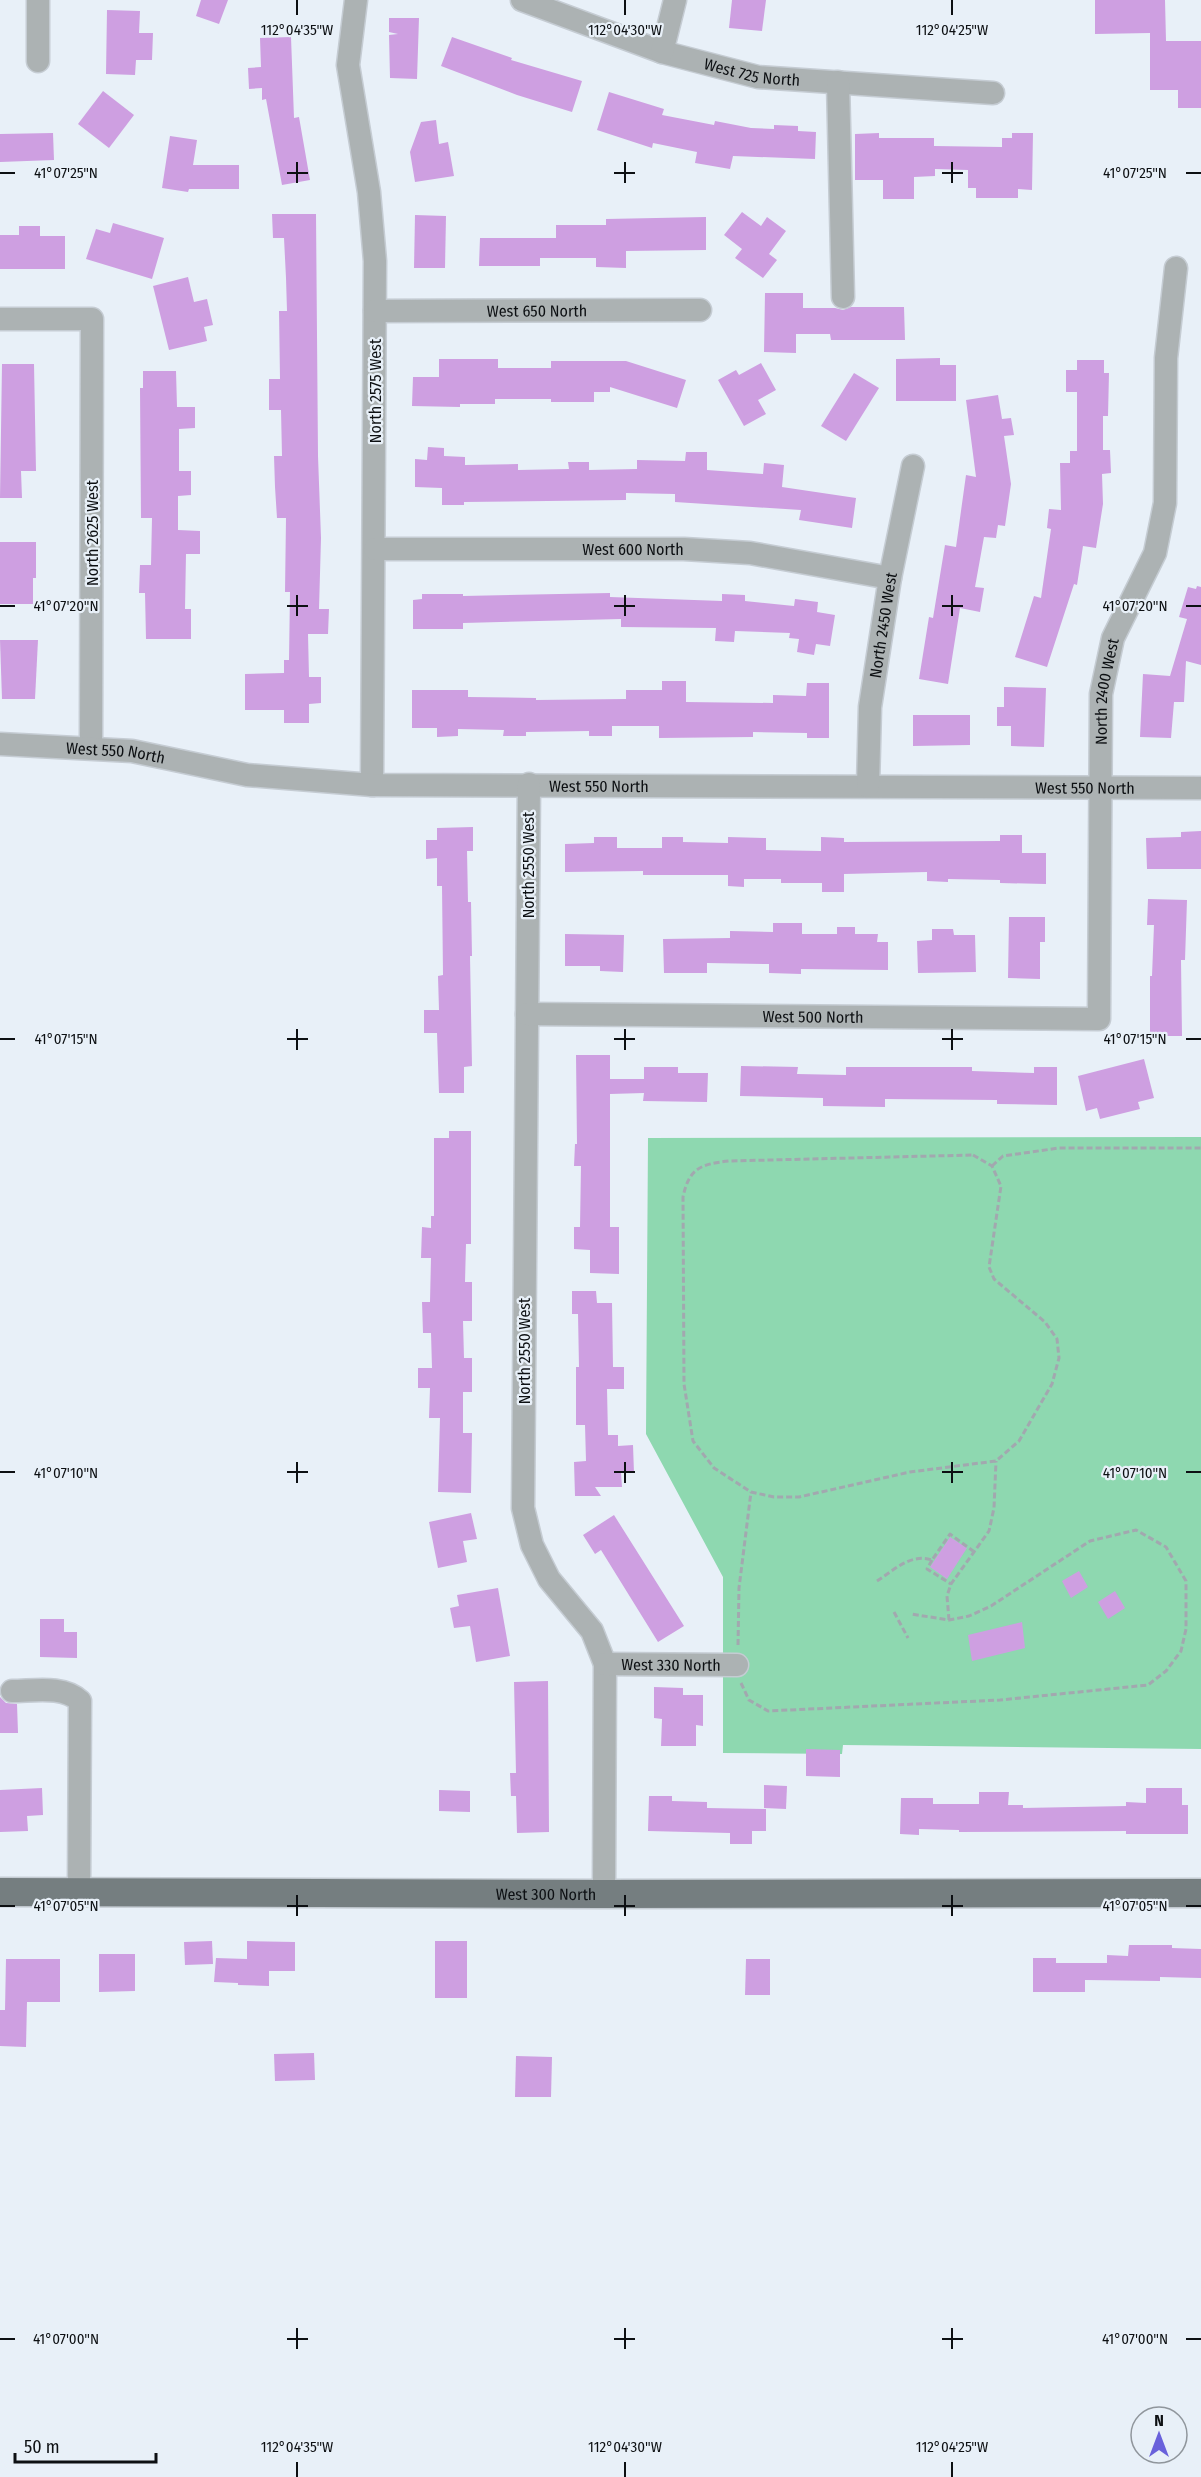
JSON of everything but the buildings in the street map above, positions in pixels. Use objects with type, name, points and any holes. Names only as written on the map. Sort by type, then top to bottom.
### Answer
[{"type":"main road","name":"West 300 North","points":[[0,1892],[1201,1893]]},
{"type":"street","points":[[38,0],[38,61]]},
{"type":"street","name":"North 2575 West","points":[[356,0],[348,65],[369,192],[375,261],[372,785]]},
{"type":"street","name":"West 725 North","points":[[522,0],[662,52],[758,77],[993,93]]},
{"type":"street","points":[[662,52],[675,0]]},
{"type":"street","points":[[838,82],[843,297]]},
{"type":"street","name":"North 2400 West","points":[[1100,1019],[1101,694],[1113,638],[1155,554],[1165,503],[1166,358],[1176,268]]},
{"type":"street","name":"West 650 North","points":[[375,311],[700,309]]},
{"type":"street","name":"North 2625 West","points":[[0,319],[92,320],[91,747]]},
{"type":"street","name":"North 2450 West","points":[[868,786],[870,707],[890,578],[913,466]]},
{"type":"street","name":"West 600 North","points":[[375,549],[684,549],[739,552],[890,578]]},
{"type":"street","name":"West 550 North","points":[[0,744],[91,747],[132,751],[247,775],[372,785],[1201,788]]},
{"type":"street","name":"North 2550 West","points":[[529,784],[523,1508],[532,1545],[549,1579],[592,1631],[606,1664],[604,1894]]},
{"type":"street","name":"West 500 North","points":[[527,1014],[1100,1019]]},
{"type":"street","name":"West 330 North","points":[[606,1664],[738,1664]]},
{"type":"street","points":[[12,1691],[62,1691],[72,1694],[80,1701],[79,1892]]},
{"type":"path","points":[[992,1166],[1003,1156],[1059,1148],[1201,1148]]},
{"type":"path","points":[[973,1155],[992,1166],[1001,1186],[989,1267],[1000,1285],[1045,1322],[1057,1339],[1059,1358],[1052,1384],[1018,1441],[996,1461],[910,1472],[799,1497],[774,1497],[751,1492],[714,1468],[693,1441],[684,1384],[683,1197],[686,1182],[695,1170],[710,1163],[729,1161],[973,1155]]},
{"type":"path","points":[[949,1620],[947,1596],[951,1584],[989,1530],[994,1508],[996,1461]]},
{"type":"path","points":[[751,1492],[739,1588],[738,1664],[749,1700],[768,1711],[1000,1700],[1148,1685],[1166,1671],[1181,1651],[1186,1629],[1186,1581],[1166,1547],[1136,1530],[1090,1541],[991,1606],[969,1616],[949,1620],[911,1614]]},
{"type":"path","points":[[951,1584],[927,1569],[932,1560],[950,1534],[973,1551]]},
{"type":"path","points":[[877,1581],[913,1558],[924,1557],[932,1560]]},
{"type":"path","points":[[894,1612],[908,1638]]},
{"type":"green space","points":[[1201,1137],[1201,1749],[843,1745],[842,1754],[723,1753],[723,1577],[646,1434],[648,1138]]}]
